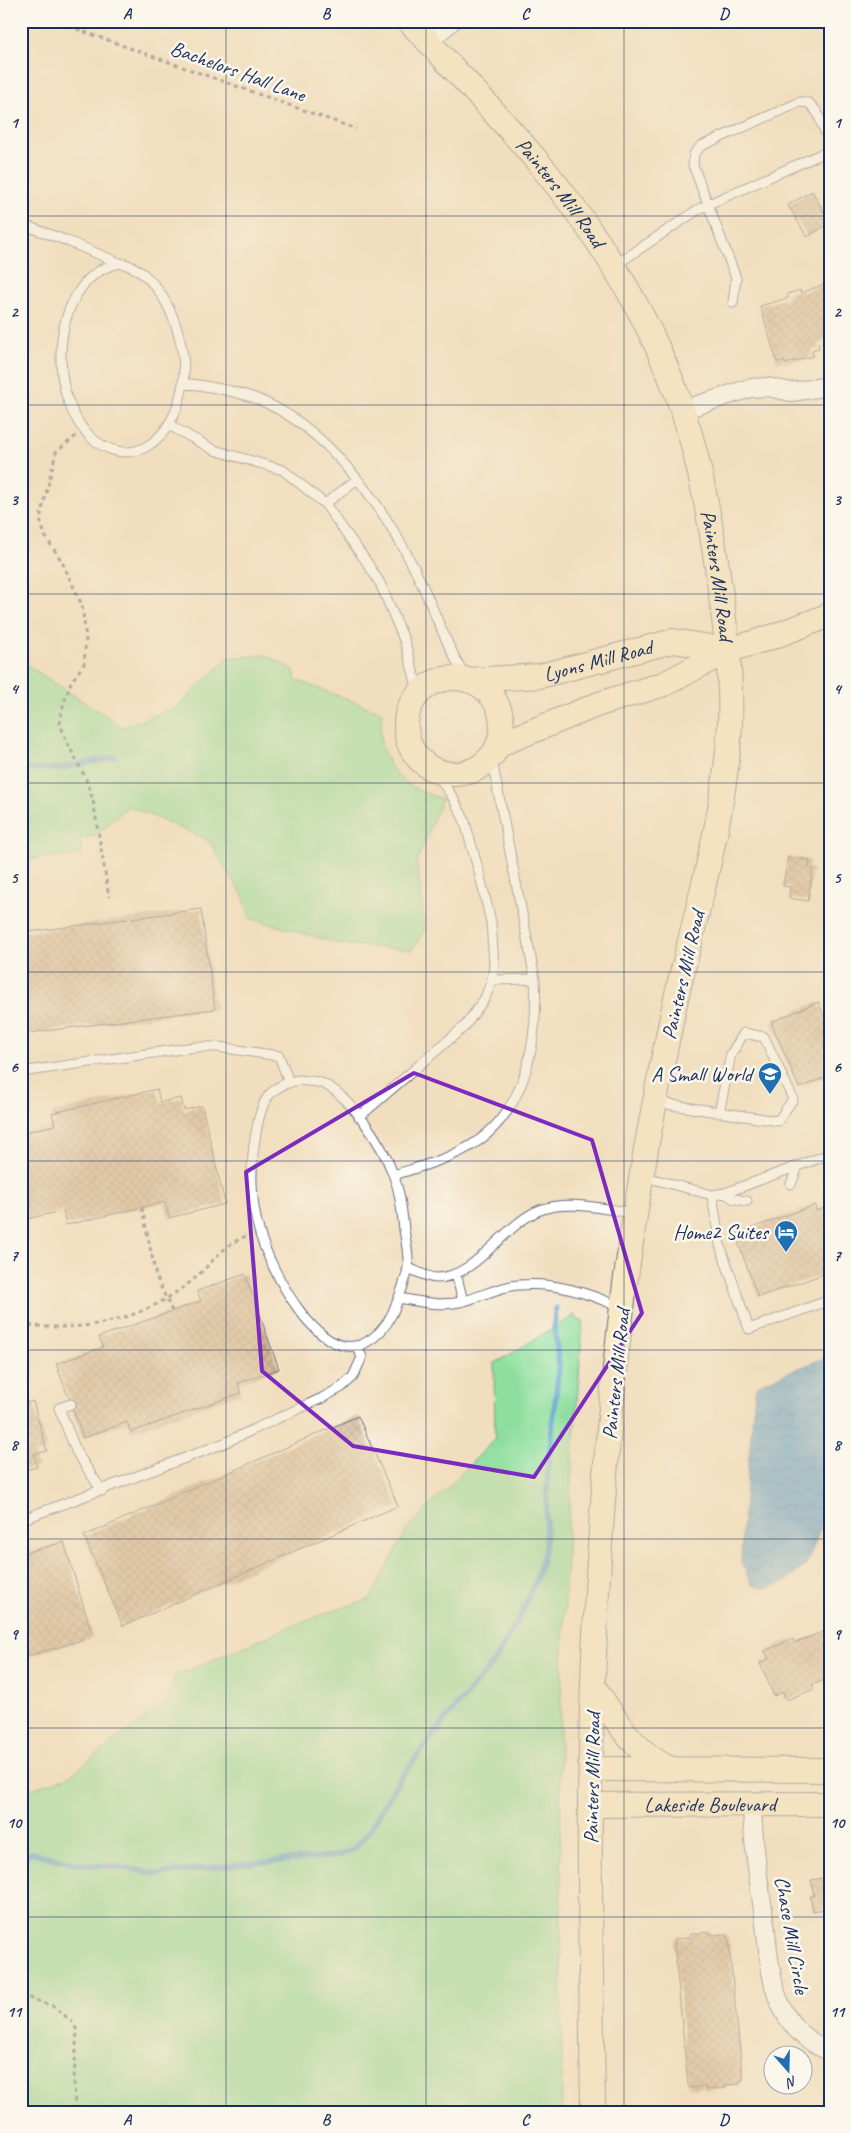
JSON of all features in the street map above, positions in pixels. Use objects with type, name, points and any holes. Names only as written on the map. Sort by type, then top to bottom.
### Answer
[{"type":"main road","name":"Painters Mill Road","points":[[409,21],[542,167],[580,216],[614,266],[664,362],[683,410],[706,504],[729,650],[730,722],[722,787],[698,911],[675,1002],[642,1176],[622,1308],[602,1514],[590,1805],[593,2112]]},
{"type":"main road","name":"Lyons Mill Road","points":[[434,770],[456,774],[476,769],[495,750],[599,704],[664,684],[729,650],[772,637],[830,615]]},
{"type":"main road","name":"Lyons Mill Road","points":[[419,693],[427,686],[443,679],[468,680],[540,676],[673,641],[729,650]]},
{"type":"main road","points":[[468,680],[481,686],[496,702],[502,724],[495,750]]},
{"type":"main road","points":[[419,693],[413,700],[406,718],[406,735],[418,758],[434,770]]},
{"type":"main road","points":[[594,1688],[627,1737],[655,1762],[675,1770]]},
{"type":"main road","name":"Lakeside Boulevard","points":[[591,1770],[830,1770]]},
{"type":"main road","name":"Lakeside Boulevard","points":[[590,1805],[830,1804]]},
{"type":"street","points":[[428,42],[452,21]]},
{"type":"street","points":[[683,410],[750,388],[768,387],[791,392],[830,386]]},
{"type":"street","name":"Chase Mill Circle","points":[[752,1805],[756,1866],[773,1981],[780,2004],[798,2030],[809,2041],[830,2052]]},
{"type":"lane","points":[[733,303],[736,278],[693,164],[694,154],[701,146],[800,102],[809,103],[818,112],[830,144]]},
{"type":"lane","points":[[614,266],[709,203],[830,150]]},
{"type":"lane","points":[[21,224],[120,263],[131,265],[145,275],[166,302],[178,335],[182,357],[183,383],[169,425],[159,438],[146,447],[133,451],[118,452],[104,447],[84,430],[71,409],[61,359],[65,317],[73,299],[95,272],[109,265],[120,263]]},
{"type":"lane","points":[[183,383],[228,390],[258,400],[299,423],[332,449],[358,479],[393,530],[414,568],[455,660],[468,680]]},
{"type":"lane","points":[[169,425],[214,450],[283,470],[324,504],[380,583],[405,642],[419,693]]},
{"type":"lane","points":[[324,504],[358,479]]},
{"type":"lane","points":[[394,1175],[447,1157],[466,1148],[487,1134],[505,1114],[519,1090],[534,1039],[537,1012],[535,979],[495,750]]},
{"type":"lane","points":[[359,1117],[465,1026],[485,998],[492,980],[494,947],[492,922],[479,872],[464,820],[453,798],[434,770]]},
{"type":"lane","points":[[492,980],[535,979]]},
{"type":"lane","points":[[655,1102],[719,1113],[778,1121],[794,1099],[764,1037],[744,1033],[731,1054],[719,1113]]},
{"type":"lane","points":[[21,1072],[195,1047],[218,1047],[279,1056],[289,1082]]},
{"type":"lane","points":[[299,1080],[318,1082],[330,1088],[359,1117],[377,1142],[394,1175],[402,1217],[408,1268],[399,1298],[387,1324],[376,1338],[357,1347],[338,1345],[320,1333],[290,1298],[276,1273],[259,1232],[252,1169],[258,1120],[265,1100],[277,1087],[299,1080]]},
{"type":"lane","points":[[642,1176],[712,1195],[725,1193],[830,1154]]},
{"type":"lane","points":[[792,1184],[798,1166]]},
{"type":"lane","points":[[725,1193],[734,1199],[747,1201]]},
{"type":"lane","points":[[712,1195],[720,1246],[749,1329],[830,1300]]},
{"type":"lane","points":[[408,1268],[435,1279],[456,1274],[470,1265],[525,1218],[541,1210],[564,1205],[636,1213]]},
{"type":"lane","points":[[456,1274],[463,1301]]},
{"type":"lane","points":[[399,1298],[429,1303],[463,1301],[500,1288],[542,1285],[589,1293],[622,1308]]},
{"type":"lane","points":[[21,1520],[102,1491],[222,1444],[342,1387],[353,1377],[358,1368],[362,1357],[357,1347]]},
{"type":"lane","points":[[71,1404],[59,1408],[77,1453],[102,1491]]},
{"type":"path","name":"Bachelors Hall Lane","points":[[54,21],[356,129]]},
{"type":"path","points":[[84,430],[56,452],[40,519],[45,536],[61,560],[82,605],[86,638],[84,664],[71,682],[62,709],[60,724],[86,779],[93,800],[109,897]]},
{"type":"path","points":[[142,1208],[156,1276],[172,1311]]},
{"type":"path","points":[[21,1324],[63,1327],[103,1324],[147,1309],[166,1299],[198,1275],[235,1240],[259,1232]]},
{"type":"path","points":[[21,1995],[55,2007],[72,2022],[77,2030],[74,2078],[75,2112]]},
{"type":"highlighted area","points":[[414,1073],[592,1140],[642,1313],[534,1477],[353,1446],[262,1371],[246,1172]]},
{"type":"green space","points":[[266,655],[294,670],[296,680],[382,712],[381,743],[390,765],[411,786],[442,799],[417,861],[425,929],[412,950],[340,944],[250,918],[244,898],[208,840],[128,806],[95,836],[80,838],[82,855],[21,860],[21,661],[123,727],[177,707],[228,658]]},
{"type":"green space","points":[[575,1315],[575,1319],[583,1320],[568,1524],[560,1728],[562,2112],[21,2112],[21,1792],[66,1778],[166,1702],[175,1676],[306,1620],[370,1599],[408,1528],[495,1439],[494,1364]]},
{"type":"water","points":[[830,1356],[830,1505],[806,1565],[785,1582],[771,1587],[760,1588],[752,1585],[741,1562],[742,1531],[755,1391],[758,1385],[765,1381]]},
{"type":"building","points":[[812,191],[830,223],[807,237],[788,205]]},
{"type":"building","points":[[830,282],[830,340],[818,343],[819,348],[812,350],[813,356],[785,364],[784,361],[777,362],[760,306],[788,298],[787,294],[800,290],[801,293]]},
{"type":"building","points":[[788,857],[810,860],[809,868],[813,869],[808,901],[789,898],[790,887],[783,886]]},
{"type":"building","points":[[201,909],[215,1009],[21,1034],[21,933]]},
{"type":"building","points":[[818,1002],[830,1031],[830,1075],[799,1088],[771,1022]]},
{"type":"building","points":[[157,1089],[160,1102],[181,1098],[184,1110],[202,1106],[225,1204],[169,1218],[165,1202],[66,1225],[63,1211],[21,1220],[21,1133],[55,1125],[52,1113]]},
{"type":"building","name":"Home2 Suites","points":[[815,1205],[816,1211],[830,1206],[830,1272],[758,1297],[735,1234]]},
{"type":"building","points":[[245,1274],[279,1369],[238,1383],[241,1393],[131,1432],[127,1422],[83,1438],[73,1410],[77,1406],[77,1402],[69,1398],[56,1364],[103,1347],[99,1337],[201,1301],[197,1291]]},
{"type":"building","points":[[33,1401],[47,1451],[34,1454],[37,1467],[21,1471],[21,1405]]},
{"type":"building","points":[[358,1416],[398,1506],[123,1626],[84,1536]]},
{"type":"building","points":[[64,1542],[93,1637],[21,1658],[21,1554]]},
{"type":"building","points":[[830,1629],[830,1678],[812,1685],[814,1689],[786,1700],[783,1692],[774,1696],[760,1663],[769,1659],[765,1651],[793,1639],[795,1643]]},
{"type":"building","points":[[830,1877],[830,1908],[813,1911],[810,1896],[814,1896],[811,1880]]},
{"type":"building","points":[[711,1932],[711,1935],[726,1934],[728,1937],[743,2080],[740,2080],[740,2084],[726,2085],[726,2088],[705,2090],[705,2086],[689,2088],[688,2085],[674,1942],[675,1939],[690,1938],[690,1934]]},
{"type":"waterway","points":[[21,769],[58,769],[115,757]]},
{"type":"waterway","points":[[21,1856],[33,1853],[71,1863],[126,1868],[160,1874],[232,1865],[337,1856],[352,1850],[366,1836],[399,1780],[445,1720],[492,1665],[522,1613],[536,1580],[545,1548],[548,1468],[559,1365],[554,1325],[556,1308]]},
{"type":"place","name":"A Small World","points":[[770,1095]]},
{"type":"place","name":"Home2 Suites","points":[[786,1253]]}]
